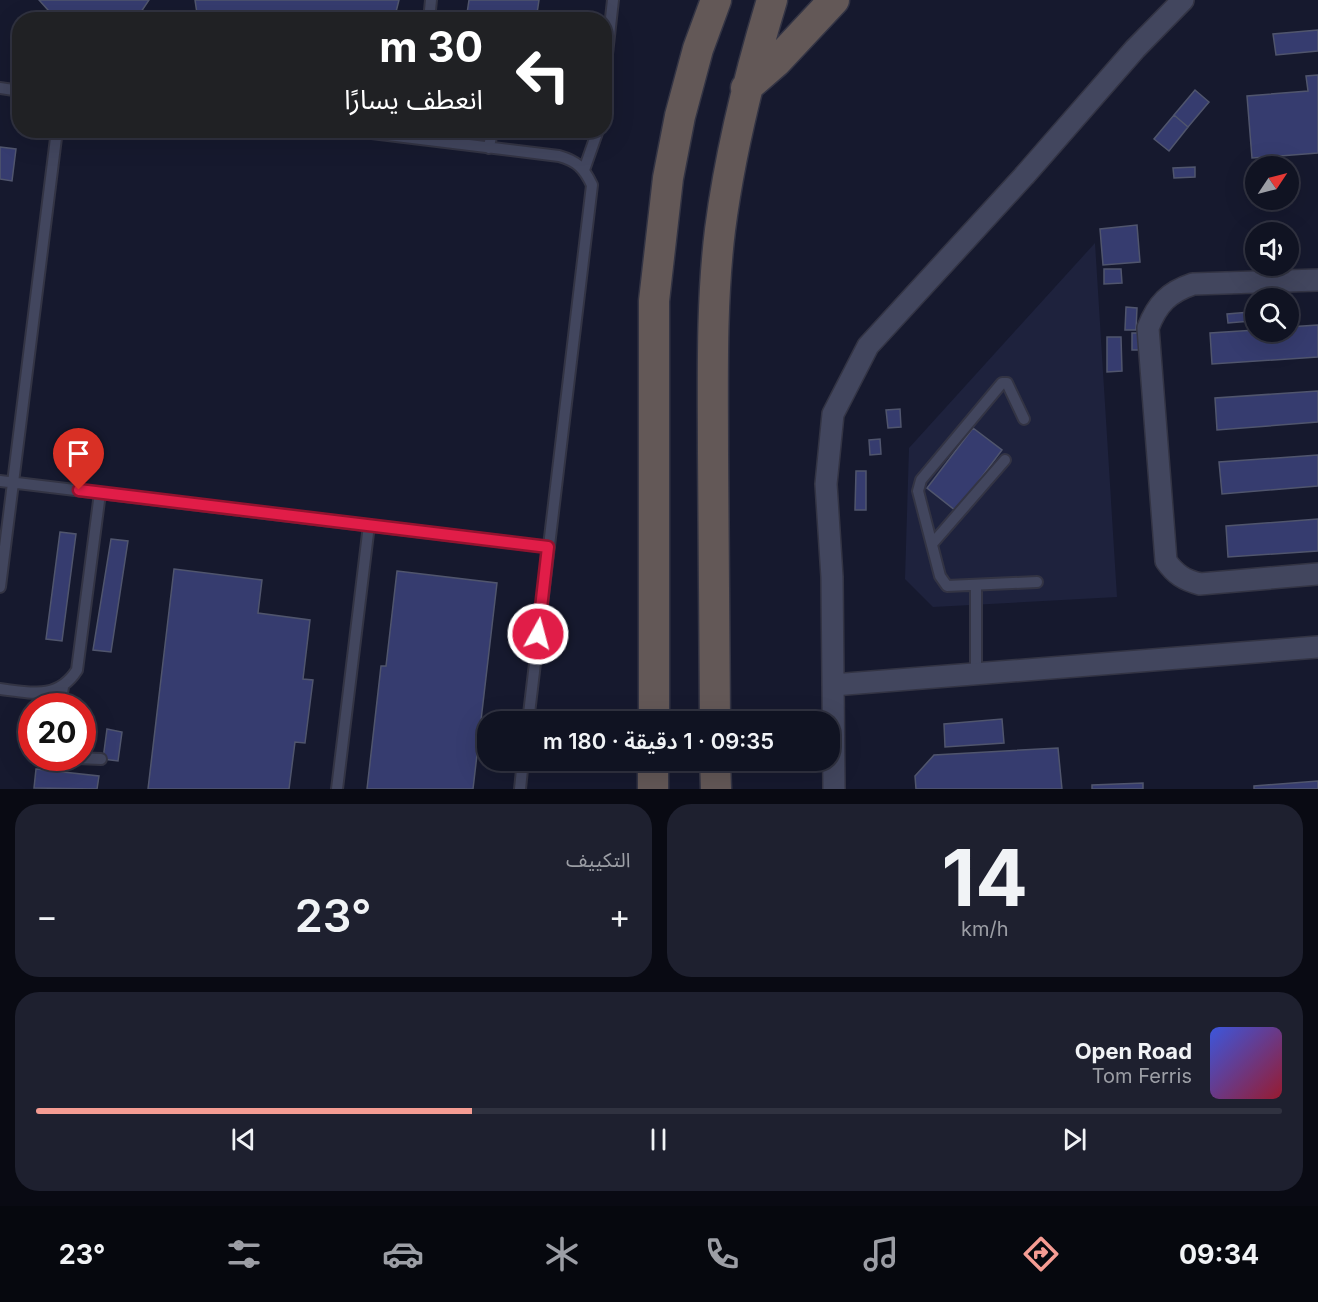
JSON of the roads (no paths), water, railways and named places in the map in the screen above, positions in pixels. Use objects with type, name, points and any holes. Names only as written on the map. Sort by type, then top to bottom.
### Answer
[{"type":"street","points":[[654,711],[654,301],[659,239],[678,126],[698,49],[716,0]]},
{"type":"street","points":[[715,711],[715,289],[726,185],[746,88],[772,0]]},
{"type":"street","points":[[746,88],[790,48],[834,0]]},
{"type":"street","points":[[834,789],[832,577],[826,484],[833,414],[868,346],[1024,176],[1135,49],[1183,0]]},
{"type":"street","points":[[1318,280],[1192,284],[1177,289],[1164,299],[1154,312],[1148,328],[1166,561],[1174,572],[1186,580],[1200,584],[1318,574]]},
{"type":"street","points":[[833,685],[1318,647]]},
{"type":"street","points":[[653,771],[653,789]]},
{"type":"street","points":[[715,771],[716,789]]},
{"type":"lane","points":[[0,587],[56,138]]},
{"type":"lane","points":[[432,138],[574,160],[584,170],[592,185],[529,711]]},
{"type":"lane","points":[[489,148],[491,138]]},
{"type":"lane","points":[[584,170],[595,138]]},
{"type":"lane","points":[[1024,419],[1007,383],[1002,383],[921,480],[918,491],[940,576],[947,586],[1037,582]]},
{"type":"lane","points":[[932,544],[1005,460]]},
{"type":"lane","points":[[0,481],[548,547]]},
{"type":"lane","points":[[0,688],[41,694],[63,687],[71,680],[81,659],[100,493]]},
{"type":"lane","points":[[337,789],[369,525]]},
{"type":"lane","points":[[976,586],[976,674]]},
{"type":"lane","points":[[62,693],[63,687]]},
{"type":"lane","points":[[96,759],[101,759]]},
{"type":"lane","points":[[520,789],[522,771]]}]
